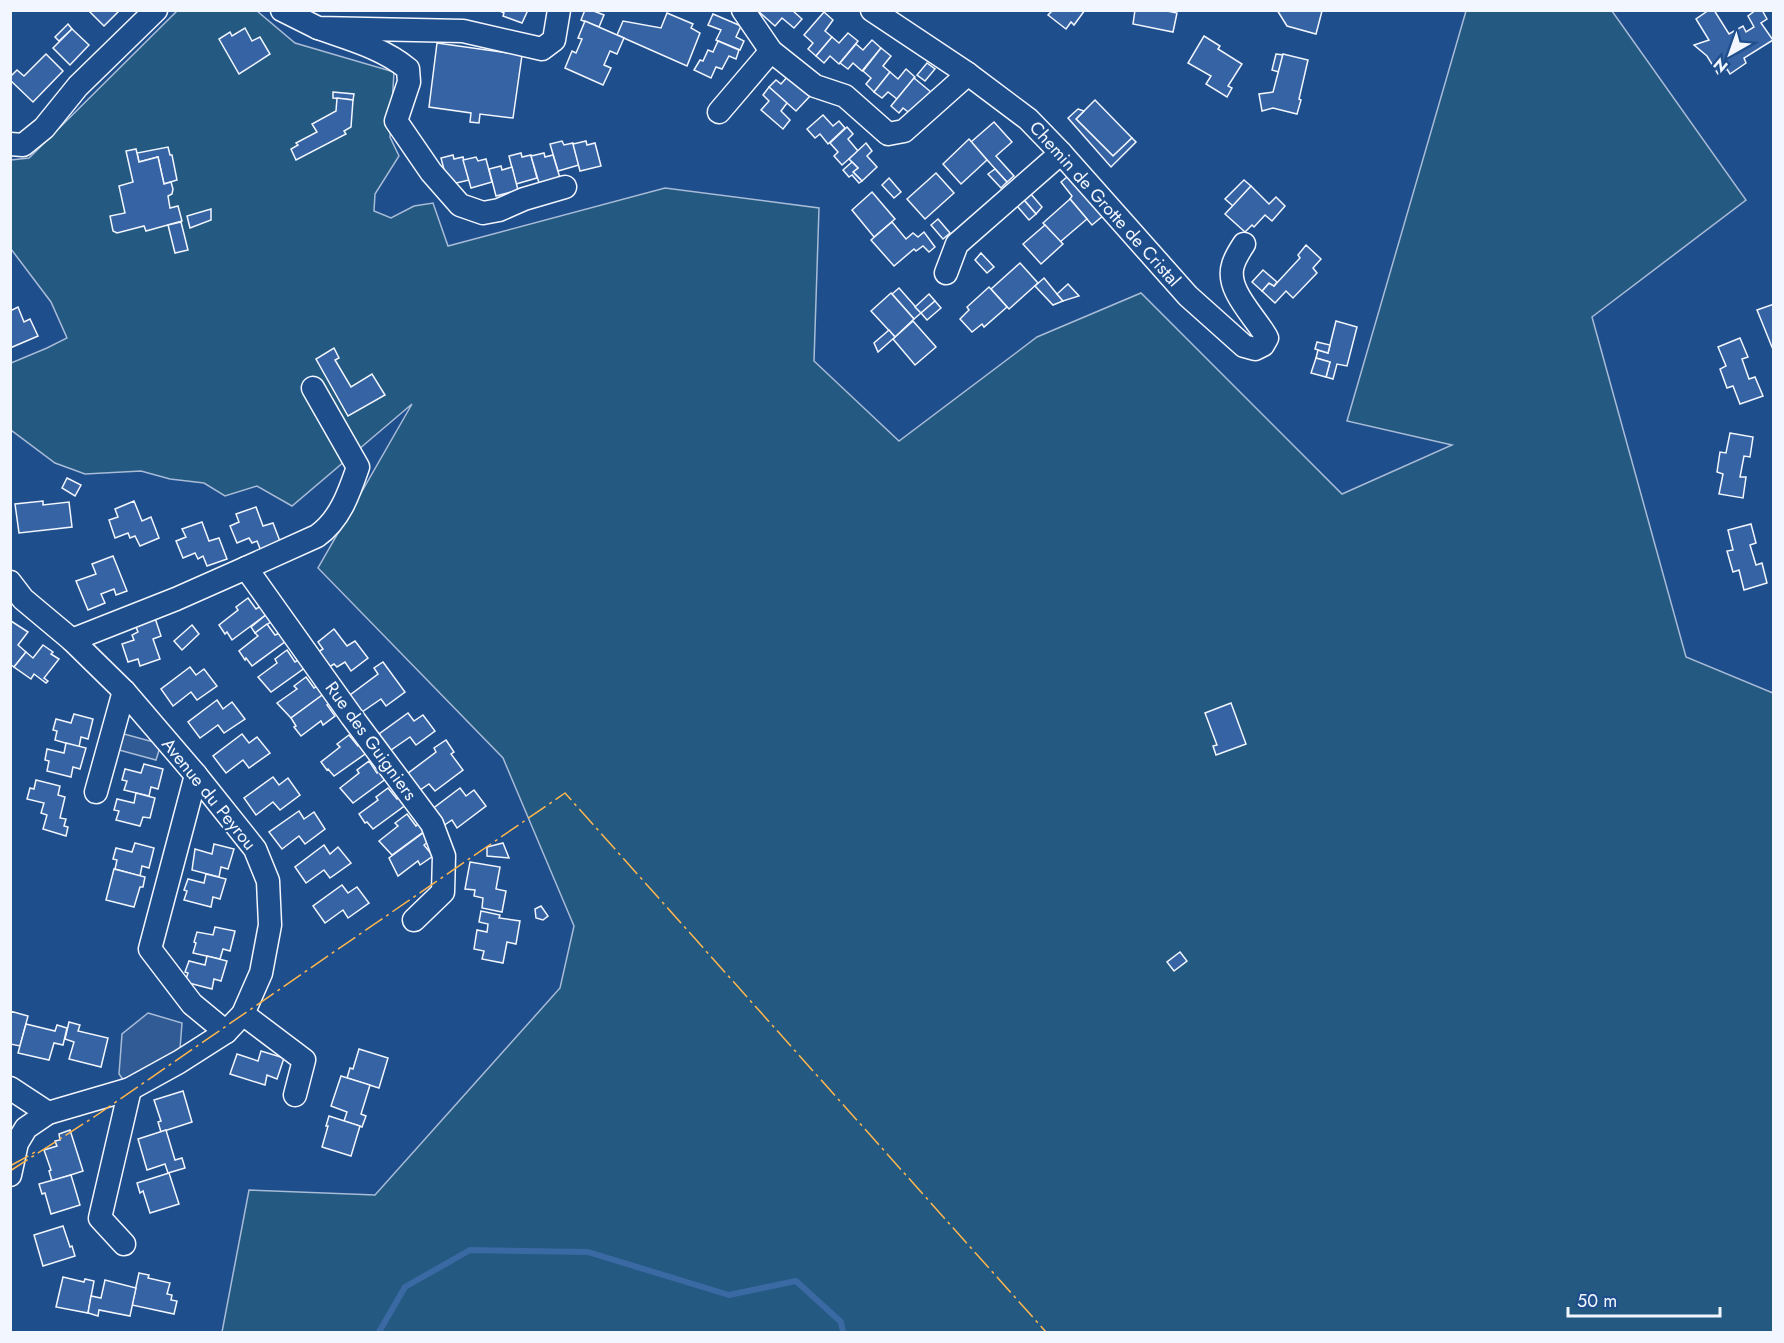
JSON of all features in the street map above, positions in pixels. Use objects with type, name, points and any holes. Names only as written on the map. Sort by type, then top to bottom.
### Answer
[{"type":"street","points":[[10,144],[23,145],[44,128],[78,86],[156,10]]},
{"type":"street","points":[[282,10],[318,28],[396,58],[408,69],[409,82],[396,121],[431,172],[460,205],[483,213],[499,210],[524,199],[565,187]]},
{"type":"street","points":[[318,28],[463,31],[542,49],[554,40],[559,10]]},
{"type":"street","points":[[742,10],[771,51],[815,86],[845,96],[888,134],[904,131],[968,74]]},
{"type":"street","name":"Chemin de Grotte de Cristal","points":[[872,10],[968,74],[1028,119],[1188,296],[1244,346],[1255,349],[1263,345],[1267,338],[1237,294],[1232,277],[1233,265],[1244,244]]},
{"type":"street","points":[[719,112],[771,51]]},
{"type":"street","points":[[946,273],[957,244],[1061,153]]},
{"type":"street","points":[[72,640],[176,599],[317,536],[326,529],[336,518],[358,467],[313,388]]},
{"type":"street","name":"Rue des Guigniers","points":[[246,568],[352,717],[432,824],[444,856],[443,892],[414,920]]},
{"type":"street","name":"Avenue du Peyrou","points":[[10,582],[23,599],[72,640],[124,691],[196,775],[255,849],[268,881],[270,925],[261,973],[243,1014],[226,1032],[179,1062],[130,1089],[48,1113],[26,1128],[17,1143],[10,1175]]},
{"type":"street","points":[[96,792],[124,691]]},
{"type":"street","points":[[196,775],[150,949],[192,1004],[226,1032]]},
{"type":"street","points":[[243,1014],[304,1060],[295,1095]]},
{"type":"street","points":[[10,1088],[48,1113]]},
{"type":"street","points":[[124,1244],[100,1218],[130,1089]]},
{"type":"shaded area","points":[[177,11],[257,11],[295,43],[394,72],[390,137],[399,156],[375,194],[374,211],[391,218],[414,206],[433,203],[448,246],[665,188],[819,208],[814,361],[899,441],[1037,337],[1141,293],[1342,494],[1452,445],[1347,421],[1466,11],[1612,11],[1746,200],[1592,317],[1686,657],[1773,693],[1773,1332],[222,1332],[249,1190],[375,1195],[560,988],[574,926],[503,758],[318,568],[412,404],[292,506],[257,486],[225,496],[204,483],[170,479],[141,471],[85,474],[55,463],[11,430],[11,363],[67,338],[51,302],[11,249],[11,160],[29,158]]},
{"type":"shaded area","points":[[113,731],[161,744],[156,760],[108,747]]},
{"type":"shaded area","points":[[148,1013],[182,1023],[179,1062],[130,1089],[119,1074],[122,1034]]},
{"type":"building","points":[[88,10],[120,10],[104,26]]},
{"type":"building","points":[[498,10],[528,10],[522,23],[503,16],[504,13]]},
{"type":"building","points":[[585,10],[604,15],[599,27],[581,20]]},
{"type":"building","points":[[792,10],[802,19],[794,28],[782,18],[775,26],[758,11]]},
{"type":"building","points":[[1053,10],[1085,10],[1074,25],[1071,22],[1066,29],[1048,15]]},
{"type":"building","points":[[1135,10],[1162,10],[1177,13],[1173,32],[1133,24]]},
{"type":"building","points":[[1277,10],[1322,11],[1316,34],[1287,26]]},
{"type":"building","points":[[1709,10],[1714,10],[1729,34],[1743,26],[1746,32],[1754,27],[1748,16],[1756,10],[1762,10],[1767,19],[1761,23],[1773,40],[1744,58],[1746,63],[1730,74],[1727,69],[1718,74],[1707,56],[1694,45],[1709,40],[1696,19]]},
{"type":"building","points":[[824,12],[833,20],[825,31],[832,37],[816,56],[808,49],[813,43],[804,35]]},
{"type":"building","points":[[667,13],[693,24],[691,28],[700,33],[687,66],[617,35],[623,21],[661,28]]},
{"type":"building","points":[[713,14],[741,26],[736,37],[744,41],[740,50],[716,40],[721,30],[708,25]]},
{"type":"building","points":[[585,21],[624,38],[617,54],[610,51],[604,65],[611,68],[603,85],[565,68],[572,51],[576,53],[582,39],[578,38]]},
{"type":"building","points":[[68,24],[72,29],[59,41],[55,37]]},
{"type":"building","points":[[245,28],[252,41],[260,37],[270,54],[239,74],[219,39],[230,32],[232,36]]},
{"type":"building","points":[[72,29],[89,45],[70,65],[53,48]]},
{"type":"building","points":[[848,33],[858,41],[839,64],[830,56],[824,63],[816,56],[832,37],[839,43]]},
{"type":"building","points":[[1204,36],[1220,46],[1218,49],[1242,64],[1228,86],[1232,88],[1227,97],[1206,84],[1211,76],[1188,63]]},
{"type":"building","points":[[872,40],[881,48],[862,71],[853,63],[848,69],[840,63],[856,44],[863,50]]},
{"type":"building","points":[[718,41],[739,50],[736,59],[729,56],[722,69],[716,67],[711,78],[694,70],[700,60],[703,61],[708,50],[713,52]]},
{"type":"building","points":[[437,43],[522,55],[513,118],[480,114],[479,123],[470,122],[471,113],[429,107]]},
{"type":"building","points":[[881,48],[891,56],[883,66],[890,72],[874,92],[866,84],[871,78],[863,71]]},
{"type":"building","points":[[46,54],[63,71],[33,102],[10,80],[10,77],[17,70],[24,76]]},
{"type":"building","points":[[1276,54],[1283,55],[1279,72],[1272,70]]},
{"type":"building","points":[[1283,54],[1308,60],[1297,114],[1273,108],[1262,111],[1259,94],[1273,92]]},
{"type":"building","points":[[927,63],[935,69],[925,81],[917,75]]},
{"type":"building","points":[[906,69],[915,77],[897,99],[888,92],[882,98],[874,92],[890,72],[898,79]]},
{"type":"building","points":[[789,75],[811,95],[796,111],[769,87],[776,80],[781,84]]},
{"type":"building","points":[[914,78],[931,92],[912,115],[903,108],[899,113],[891,106]]},
{"type":"building","points":[[769,87],[787,103],[781,111],[790,120],[783,129],[761,110],[769,101],[763,95]]},
{"type":"building","points":[[333,92],[354,94],[353,100],[333,98]]},
{"type":"building","points":[[337,98],[353,100],[351,127],[344,131],[346,134],[296,160],[291,149],[298,145],[296,143],[317,132],[312,124],[336,111]]},
{"type":"building","points":[[1095,100],[1132,138],[1113,156],[1076,119]]},
{"type":"building","points":[[1078,109],[1084,111],[1076,119],[1113,156],[1132,138],[1136,142],[1111,167],[1068,118]]},
{"type":"building","points":[[823,115],[833,126],[839,121],[845,128],[828,144],[820,134],[815,138],[807,129]]},
{"type":"building","points":[[994,122],[1012,142],[996,156],[1014,176],[1007,182],[971,142]]},
{"type":"building","points":[[847,127],[853,134],[848,139],[858,151],[842,165],[834,156],[838,152],[830,143]]},
{"type":"building","points":[[969,139],[987,160],[961,184],[943,164]]},
{"type":"building","points":[[562,141],[564,145],[573,143],[579,165],[558,171],[550,144]]},
{"type":"building","points":[[586,141],[587,145],[595,143],[601,166],[580,171],[573,144]]},
{"type":"building","points":[[866,143],[872,151],[867,156],[877,167],[862,181],[853,172],[858,168],[849,159]]},
{"type":"building","points":[[168,147],[177,180],[164,184],[158,157],[139,162],[137,153]]},
{"type":"building","points":[[136,149],[139,162],[158,157],[164,184],[171,182],[173,189],[172,194],[168,196],[170,208],[178,206],[182,221],[146,231],[144,226],[117,233],[113,231],[110,216],[125,213],[119,186],[133,182],[126,151]]},
{"type":"building","points":[[521,153],[522,157],[531,155],[537,178],[516,184],[509,156]]},
{"type":"building","points":[[544,153],[545,157],[553,155],[560,178],[539,183],[531,156]]},
{"type":"building","points":[[453,155],[454,159],[463,157],[469,180],[448,185],[441,158]]},
{"type":"building","points":[[476,157],[478,161],[486,159],[492,182],[471,188],[463,160]]},
{"type":"building","points":[[852,162],[858,168],[853,172],[862,181],[859,183],[843,170]]},
{"type":"building","points":[[501,166],[502,170],[512,167],[518,190],[496,196],[489,169]]},
{"type":"building","points":[[995,169],[1007,182],[1001,188],[988,174]]},
{"type":"building","points":[[936,173],[954,193],[925,219],[907,199]]},
{"type":"building","points":[[1067,177],[1104,215],[1092,225],[1070,199],[1072,196],[1061,182]]},
{"type":"building","points":[[889,178],[901,192],[894,198],[882,185]]},
{"type":"building","points":[[1244,180],[1251,186],[1233,206],[1225,199]]},
{"type":"building","points":[[1251,186],[1269,204],[1276,197],[1285,206],[1272,221],[1265,215],[1254,227],[1252,225],[1245,232],[1225,214]]},
{"type":"building","points":[[872,192],[895,219],[874,237],[852,210]]},
{"type":"building","points":[[1030,193],[1042,207],[1036,214],[1024,200]]},
{"type":"building","points":[[1070,199],[1087,219],[1060,242],[1043,223]]},
{"type":"building","points":[[1024,200],[1036,214],[1029,220],[1017,206]]},
{"type":"building","points":[[211,209],[211,220],[190,228],[187,216]]},
{"type":"building","points":[[938,219],[950,233],[943,239],[931,225]]},
{"type":"building","points":[[181,222],[188,250],[175,253],[168,225]]},
{"type":"building","points":[[892,222],[906,239],[913,233],[918,237],[924,232],[935,247],[929,252],[923,246],[916,251],[914,249],[894,266],[871,240]]},
{"type":"building","points":[[1045,225],[1063,244],[1041,264],[1023,244]]},
{"type":"building","points":[[1306,245],[1321,259],[1313,268],[1317,273],[1293,298],[1286,291],[1275,303],[1262,291],[1269,283],[1274,286],[1300,258],[1298,255]]},
{"type":"building","points":[[981,253],[994,267],[987,273],[975,260]]},
{"type":"building","points":[[1020,263],[1038,283],[1009,309],[991,289]]},
{"type":"building","points":[[1263,270],[1277,282],[1274,286],[1269,283],[1262,291],[1252,282]]},
{"type":"building","points":[[1044,278],[1063,301],[1053,305],[1035,286]]},
{"type":"building","points":[[1068,284],[1079,296],[1063,301],[1057,294]]},
{"type":"building","points":[[989,287],[1007,307],[984,327],[982,324],[972,332],[960,319],[969,310],[967,307]]},
{"type":"building","points":[[899,288],[921,313],[914,319],[892,294]]},
{"type":"building","points":[[891,293],[914,319],[895,337],[871,311]]},
{"type":"building","points":[[929,294],[935,301],[921,313],[915,307]]},
{"type":"building","points":[[935,301],[941,308],[927,320],[921,313]]},
{"type":"building","points":[[1774,304],[1774,352],[1757,310]]},
{"type":"building","points":[[18,307],[24,322],[30,319],[38,336],[10,348],[10,311]]},
{"type":"building","points":[[913,321],[936,347],[915,365],[893,339]]},
{"type":"building","points":[[1336,321],[1357,327],[1347,366],[1337,364],[1333,379],[1326,377],[1330,362],[1316,358],[1318,350],[1328,353]]},
{"type":"building","points":[[889,330],[895,337],[878,352],[874,343]]},
{"type":"building","points":[[1740,338],[1748,357],[1742,359],[1749,379],[1755,377],[1763,396],[1740,404],[1733,386],[1727,388],[1720,369],[1726,366],[1718,347]]},
{"type":"building","points":[[1317,342],[1330,345],[1328,353],[1315,349]]},
{"type":"building","points":[[334,348],[339,358],[335,360],[351,387],[372,374],[385,395],[348,416],[316,359]]},
{"type":"building","points":[[1316,358],[1330,362],[1326,377],[1311,373]]},
{"type":"building","points":[[1730,433],[1753,437],[1750,457],[1744,456],[1740,477],[1746,477],[1743,498],[1719,494],[1723,474],[1717,472],[1720,452],[1726,453]]},
{"type":"building","points":[[67,478],[81,485],[75,496],[62,488]]},
{"type":"building","points":[[43,501],[43,505],[69,502],[72,527],[19,533],[15,504]]},
{"type":"building","points":[[134,501],[142,521],[151,517],[159,538],[140,546],[135,536],[130,538],[128,533],[115,538],[109,520],[118,517],[115,509]]},
{"type":"building","points":[[256,507],[263,526],[273,523],[281,544],[261,551],[257,541],[252,543],[249,538],[237,543],[230,526],[239,522],[236,514]]},
{"type":"building","points":[[202,522],[209,541],[219,538],[227,559],[207,566],[203,556],[198,559],[195,553],[183,558],[176,541],[186,537],[182,529]]},
{"type":"building","points":[[1751,524],[1756,543],[1750,545],[1756,565],[1762,563],[1767,583],[1744,590],[1739,570],[1733,572],[1727,551],[1733,550],[1728,530]]},
{"type":"building","points":[[113,556],[127,591],[116,595],[114,589],[101,594],[105,603],[88,610],[76,581],[96,574],[92,564]]},
{"type":"building","points":[[248,598],[256,609],[261,606],[267,614],[232,640],[219,625],[238,610],[236,607]]},
{"type":"building","points":[[267,614],[272,621],[255,633],[251,627]]},
{"type":"building","points":[[154,615],[161,636],[153,639],[160,659],[140,666],[138,659],[128,662],[122,644],[134,640],[132,635],[138,632],[134,622]]},
{"type":"building","points":[[11,621],[28,632],[18,645],[26,652],[14,667],[10,664]]},
{"type":"building","points":[[267,624],[275,635],[280,633],[286,641],[252,666],[239,651],[258,636],[255,633]]},
{"type":"building","points":[[192,625],[199,634],[182,650],[174,641]]},
{"type":"building","points":[[334,629],[347,646],[355,641],[368,658],[351,671],[345,662],[337,667],[334,664],[326,669],[315,654],[323,649],[318,642]]},
{"type":"building","points":[[43,645],[59,659],[44,678],[48,681],[46,683],[34,674],[31,679],[14,667],[26,652],[33,658]]},
{"type":"building","points":[[287,650],[295,662],[300,659],[306,667],[271,692],[258,677],[277,663],[275,659]]},
{"type":"building","points":[[383,662],[405,692],[386,706],[381,699],[362,712],[350,695],[378,674],[374,668]]},
{"type":"building","points":[[190,667],[196,675],[204,669],[217,686],[197,700],[191,692],[173,706],[161,689]]},
{"type":"building","points":[[306,677],[314,688],[319,685],[325,693],[291,718],[277,703],[297,689],[294,686]]},
{"type":"building","points":[[325,693],[331,702],[327,705],[335,716],[323,725],[321,721],[301,736],[291,718]]},
{"type":"building","points":[[217,700],[223,709],[232,702],[245,719],[224,733],[218,725],[200,738],[188,722]]},
{"type":"building","points":[[1231,703],[1246,744],[1216,755],[1213,746],[1217,745],[1205,713]]},
{"type":"building","points":[[408,713],[414,721],[423,715],[435,731],[416,745],[410,737],[391,750],[379,734]]},
{"type":"building","points":[[74,714],[93,719],[88,739],[81,737],[79,747],[55,740],[57,731],[53,730],[56,719],[71,723]]},
{"type":"building","points":[[242,734],[249,743],[257,737],[270,753],[249,768],[243,760],[226,773],[213,756]]},
{"type":"building","points":[[349,735],[358,746],[362,743],[368,752],[334,776],[321,762],[340,747],[337,744]]},
{"type":"building","points":[[446,740],[454,752],[451,754],[463,770],[435,791],[429,784],[420,790],[407,774],[436,752],[434,748]]},
{"type":"building","points":[[66,743],[86,748],[80,769],[73,767],[71,777],[47,771],[49,761],[45,760],[47,749],[64,753]]},
{"type":"building","points":[[369,761],[377,773],[381,769],[387,778],[353,803],[340,788],[359,773],[357,770]]},
{"type":"building","points":[[144,764],[163,769],[158,789],[151,787],[149,796],[124,790],[127,781],[122,780],[125,769],[141,773]]},
{"type":"building","points":[[273,777],[279,785],[288,778],[300,795],[280,810],[273,802],[256,815],[244,798]]},
{"type":"building","points":[[36,780],[60,786],[58,795],[65,797],[60,818],[66,819],[64,826],[68,827],[66,836],[43,829],[47,815],[41,813],[44,803],[27,799],[30,788],[34,789]]},
{"type":"building","points":[[388,788],[397,799],[401,796],[407,804],[373,829],[359,814],[378,800],[376,797]]},
{"type":"building","points":[[460,788],[466,796],[474,790],[486,806],[457,828],[452,820],[443,826],[431,810]]},
{"type":"building","points":[[136,793],[155,798],[150,818],[143,817],[140,826],[116,820],[119,811],[114,810],[117,799],[134,803]]},
{"type":"building","points":[[299,811],[304,819],[314,812],[325,829],[305,844],[299,836],[282,849],[269,832]]},
{"type":"building","points":[[407,814],[416,826],[420,822],[426,830],[392,855],[379,841],[398,826],[395,823]]},
{"type":"building","points":[[423,833],[429,841],[424,845],[433,856],[420,865],[418,861],[398,876],[389,858]]},
{"type":"building","points":[[135,843],[154,848],[149,868],[142,866],[140,876],[115,869],[117,860],[113,859],[116,848],[132,852]]},
{"type":"building","points":[[503,843],[509,858],[487,856],[487,847]]},
{"type":"building","points":[[214,844],[234,849],[228,869],[221,867],[219,877],[192,870],[195,849],[212,854]]},
{"type":"building","points":[[324,845],[330,854],[338,847],[351,863],[330,878],[324,870],[306,883],[295,867]]},
{"type":"building","points":[[470,862],[500,867],[496,889],[506,891],[502,912],[482,908],[483,898],[474,896],[475,890],[465,889]]},
{"type":"building","points":[[114,869],[145,877],[134,907],[106,900]]},
{"type":"building","points":[[206,874],[226,879],[220,899],[213,897],[211,907],[184,900],[187,891],[184,890],[188,879],[204,883]]},
{"type":"building","points":[[342,885],[348,893],[357,887],[369,903],[348,918],[343,910],[325,923],[313,906]]},
{"type":"building","points":[[541,906],[548,916],[543,920],[536,918],[535,909]]},
{"type":"building","points":[[481,911],[500,915],[499,918],[520,921],[516,944],[507,942],[503,963],[482,959],[484,951],[474,949],[477,930],[487,932],[488,924],[479,922]]},
{"type":"building","points":[[215,927],[235,931],[230,951],[223,949],[220,959],[193,953],[197,932],[213,935]]},
{"type":"building","points":[[1180,952],[1187,961],[1174,971],[1167,962]]},
{"type":"building","points":[[207,956],[227,961],[221,981],[214,979],[212,989],[185,982],[188,973],[185,972],[189,961],[205,965]]},
{"type":"building","points":[[10,1011],[28,1016],[20,1046],[10,1044]]},
{"type":"building","points":[[69,1022],[80,1025],[78,1031],[108,1038],[101,1067],[69,1059],[74,1042],[65,1039]]},
{"type":"building","points":[[26,1024],[55,1031],[57,1025],[67,1028],[63,1045],[54,1043],[49,1060],[18,1053]]},
{"type":"building","points":[[359,1049],[388,1058],[379,1088],[347,1078],[350,1068],[353,1069]]},
{"type":"building","points":[[261,1051],[284,1058],[277,1079],[267,1075],[265,1085],[230,1074],[237,1054],[258,1061]]},
{"type":"building","points":[[341,1076],[370,1085],[361,1114],[366,1116],[362,1127],[344,1121],[347,1112],[331,1106]]},
{"type":"building","points":[[183,1091],[192,1122],[161,1132],[158,1122],[161,1121],[154,1100]]},
{"type":"building","points":[[329,1116],[360,1126],[351,1156],[322,1147]]},
{"type":"building","points":[[70,1130],[83,1171],[52,1181],[44,1150],[57,1146],[55,1141],[60,1140],[59,1134]]},
{"type":"building","points":[[166,1130],[175,1160],[182,1158],[185,1168],[168,1173],[165,1164],[147,1170],[138,1139]]},
{"type":"building","points":[[169,1173],[179,1204],[150,1213],[143,1191],[140,1193],[137,1183]]},
{"type":"building","points":[[71,1175],[80,1205],[51,1214],[45,1193],[42,1194],[39,1184]]},
{"type":"building","points":[[63,1226],[75,1256],[43,1266],[34,1235]]},
{"type":"building","points":[[139,1273],[149,1275],[148,1278],[170,1283],[167,1294],[172,1295],[171,1300],[177,1301],[174,1314],[132,1305]]},
{"type":"building","points":[[63,1277],[84,1282],[85,1279],[94,1281],[88,1313],[56,1307]]},
{"type":"building","points":[[105,1280],[136,1288],[130,1316],[99,1310],[98,1316],[88,1313],[91,1296],[101,1298]]},
{"type":"waterway","points":[[379,1332],[405,1287],[470,1250],[588,1252],[729,1295],[796,1281],[841,1322],[843,1332]]},
{"type":"power","points":[[10,1171],[94,1117],[565,793],[1046,1332]]},
{"type":"power","points":[[10,1166],[37,1151]]}]
